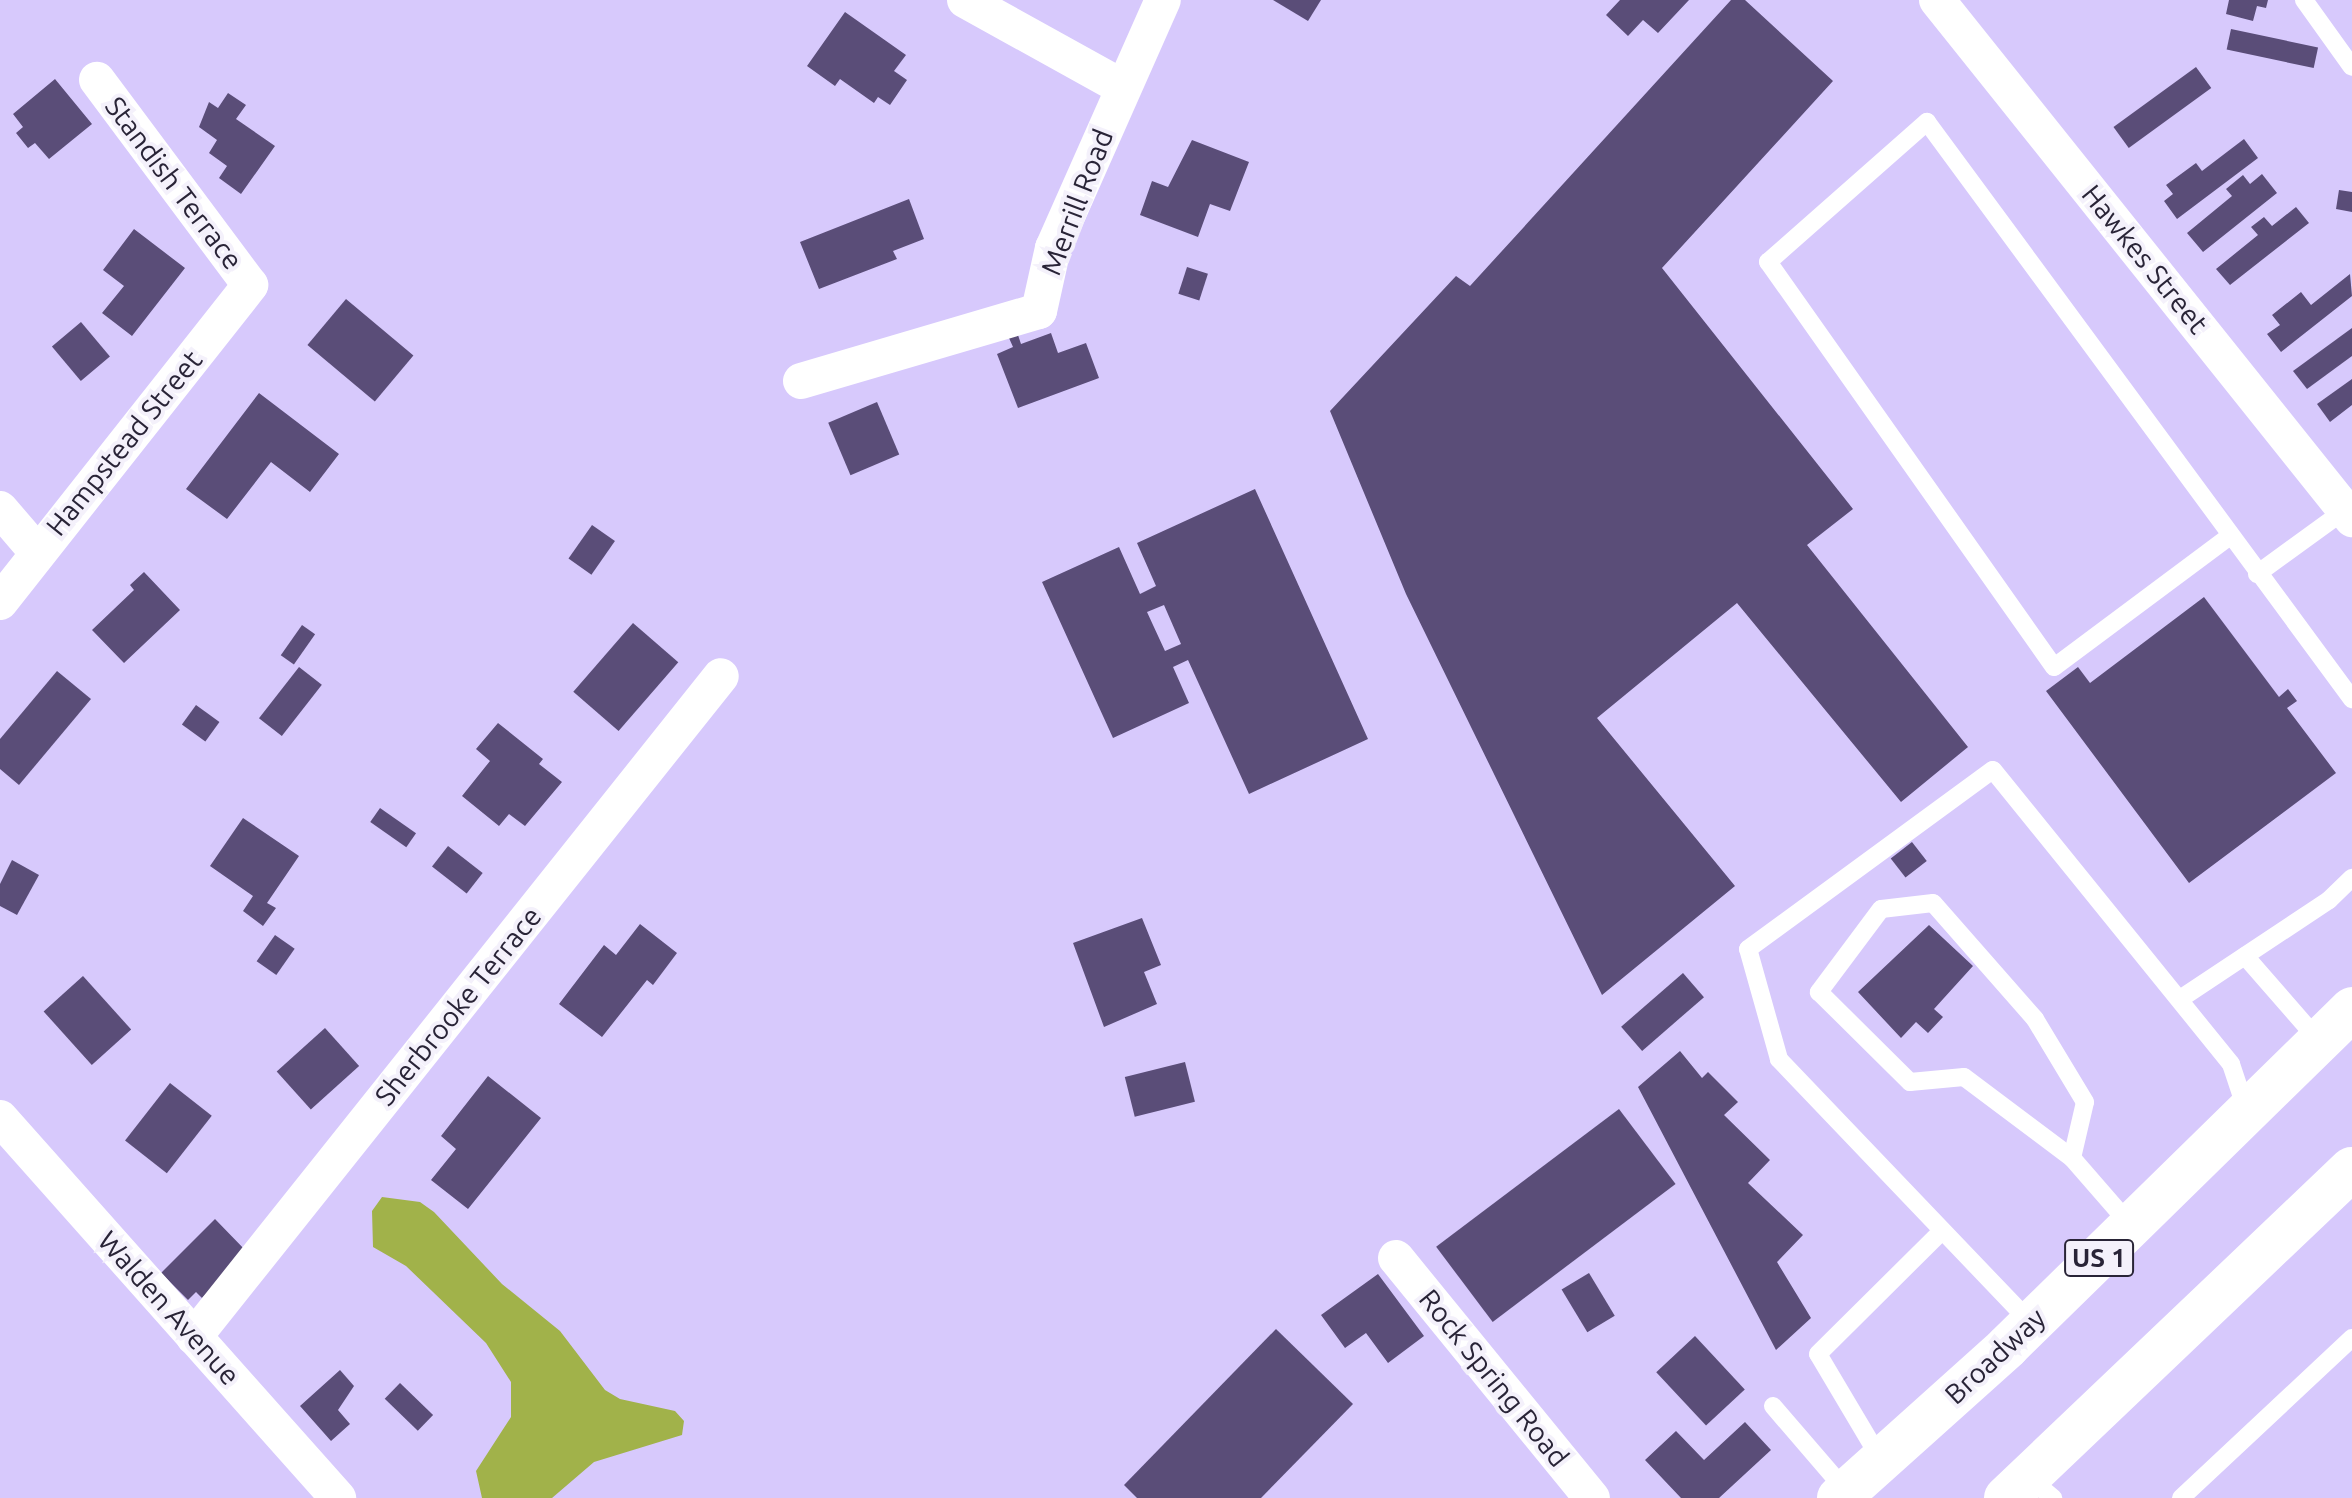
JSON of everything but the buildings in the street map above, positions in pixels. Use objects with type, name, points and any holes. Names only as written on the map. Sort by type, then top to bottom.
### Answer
[{"type":"highway","name":"Broadway","points":[[1842,1495],[2132,1227],[2352,1009]]},
{"type":"highway","points":[[2029,1491],[2352,1169]]},
{"type":"street","points":[[965,0],[1122,87]]},
{"type":"street","name":"Merrill Road","points":[[801,381],[1039,311],[1053,248],[1163,0]]},
{"type":"street","name":"Hawkes Street","points":[[1937,0],[2349,514]]},
{"type":"street","name":"Standish Terrace","points":[[97,80],[250,285]]},
{"type":"street","name":"Hampstead Street","points":[[0,602],[250,285]]},
{"type":"street","points":[[0,509],[37,552]]},
{"type":"street","name":"Sherbrooke Terrace","points":[[194,1337],[721,676]]},
{"type":"street","name":"Walden Avenue","points":[[0,1118],[338,1498]]},
{"type":"street","name":"Rock Spring Road","points":[[1396,1258],[1592,1498]]},
{"type":"lane","points":[[2304,0],[2352,67]]},
{"type":"lane","points":[[2230,536],[2054,667],[1768,262],[1927,122],[2352,699]]},
{"type":"lane","points":[[2257,574],[2349,514]]},
{"type":"lane","points":[[2031,1323],[1779,1059],[1748,949],[1993,770],[2231,1064],[2248,1115]]},
{"type":"lane","points":[[2180,999],[2329,900],[2352,878]]},
{"type":"lane","points":[[2072,1158],[2085,1102],[2035,1019],[1933,903],[1881,909],[1819,992],[1910,1082],[1964,1077],[2072,1158],[2132,1227]]},
{"type":"lane","points":[[2245,956],[2320,1042]]},
{"type":"lane","points":[[1881,1460],[1818,1354],[1941,1232]]},
{"type":"lane","points":[[2181,1498],[2352,1338]]},
{"type":"lane","points":[[1773,1406],[1842,1495]]},
{"type":"green space","points":[[382,1197],[420,1202],[434,1212],[502,1284],[560,1331],[605,1390],[620,1399],[675,1411],[684,1421],[682,1435],[594,1462],[552,1498],[482,1498],[476,1471],[511,1417],[511,1382],[486,1343],[406,1266],[373,1247],[372,1211]]}]
